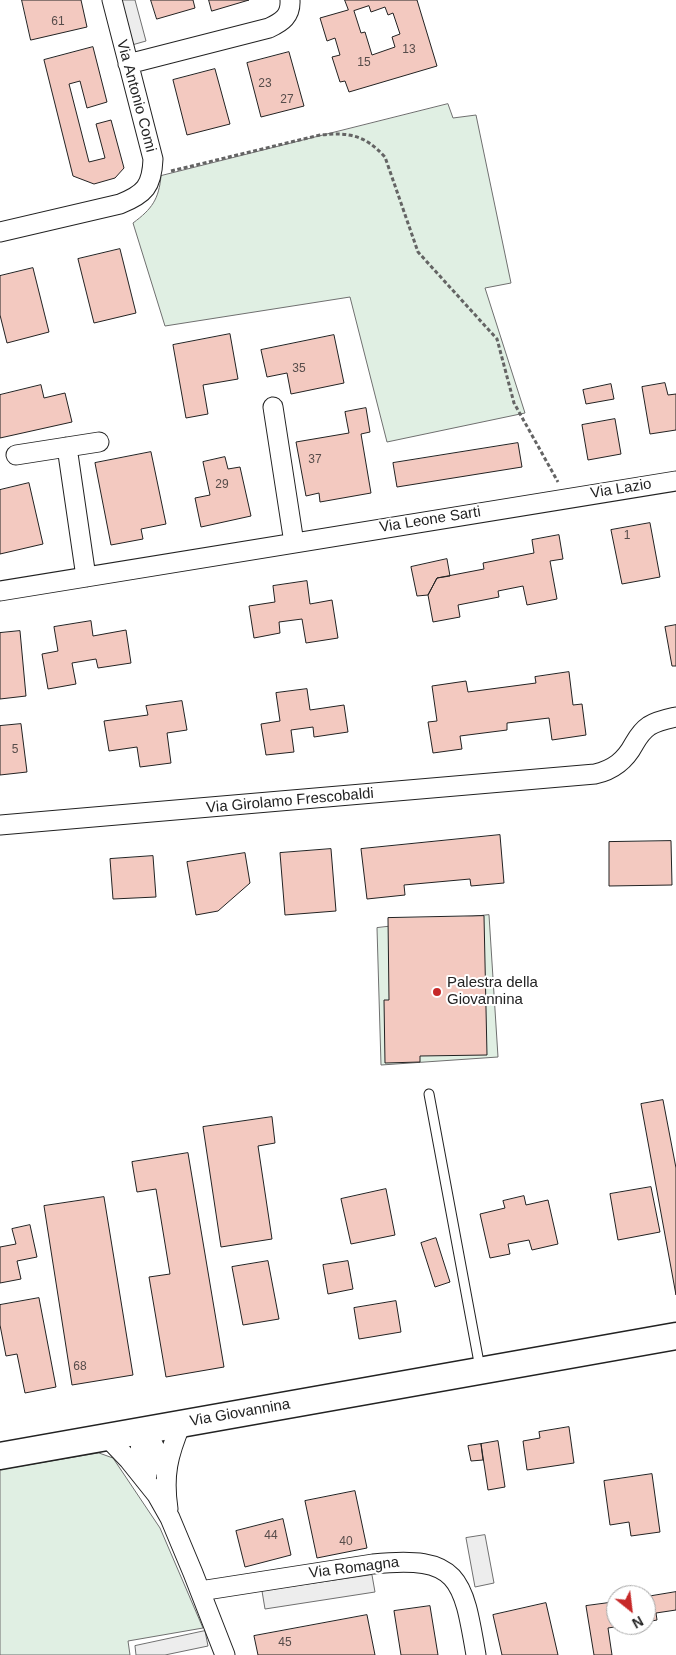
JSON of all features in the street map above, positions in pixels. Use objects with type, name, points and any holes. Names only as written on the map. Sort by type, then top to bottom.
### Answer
[{"type":"street","name":"Via Antonio Comi","points":[[112,0],[153,160],[152,175]]},
{"type":"street","points":[[128,64],[269,28],[286,18],[289,12],[290,0]]},
{"type":"street","points":[[0,232],[120,204],[134,198],[146,188],[152,175]]},
{"type":"street","points":[[273,407],[294,543]]},
{"type":"street","points":[[16,455],[99,442]]},
{"type":"street","points":[[67,447],[86,577]]},
{"type":"street","name":"Via Lazio","points":[[567,498],[676,481]]},
{"type":"street","name":"Via Leone Sarti","points":[[0,591],[567,498]]},
{"type":"street","name":"Via Girolamo Frescobaldi","points":[[0,825],[580,777],[603,773],[612,769],[625,759],[638,738],[649,726],[676,717]]},
{"type":"street","name":"Via Giovannina","points":[[0,1456],[676,1336]]},
{"type":"street","points":[[170,1518],[165,1490],[166,1472],[169,1455],[181,1424]]},
{"type":"street","points":[[143,1431],[151,1440],[166,1472]]},
{"type":"street","points":[[143,1431],[139,1444],[140,1454],[152,1488]]},
{"type":"street","points":[[107,1437],[152,1488],[170,1518],[226,1655]]},
{"type":"street","name":"Via Romagna","points":[[200,1591],[372,1564],[424,1563],[444,1570],[457,1583],[468,1607],[476,1655]]},
{"type":"lane","points":[[430,1094],[480,1371]]},
{"type":"path","points":[[152,175],[320,135],[337,133],[356,136],[375,146],[385,157],[418,252],[497,339],[514,403],[567,498]]},
{"type":"green space","points":[[448,104],[453,118],[476,115],[511,283],[485,288],[525,413],[387,442],[350,297],[165,326],[133,223],[153,203],[161,176]]},
{"type":"green space","name":"Palestra della Giovannina","points":[[489,915],[498,1057],[381,1065],[377,928]]},
{"type":"green space","points":[[99,1453],[113,1458],[160,1528],[203,1628],[128,1641],[130,1655],[0,1655],[0,1470]]},
{"type":"shaded area","points":[[120,0],[135,0],[146,41],[132,45]]},
{"type":"shaded area","points":[[485,1535],[494,1583],[475,1587],[466,1538]]},
{"type":"shaded area","points":[[372,1575],[375,1592],[265,1609],[262,1591]]},
{"type":"shaded area","points":[[205,1631],[208,1646],[165,1655],[136,1655],[135,1646]]},
{"type":"building","points":[[22,0],[81,0],[87,27],[31,40]]},
{"type":"building","points":[[151,0],[193,0],[195,8],[157,19]]},
{"type":"building","points":[[209,0],[249,0],[212,11]]},
{"type":"building","points":[[345,0],[417,0],[437,66],[349,92],[345,81],[340,82],[332,57],[340,55],[335,38],[327,41],[320,18],[348,10]],"holes":[[[369,6],[371,12],[385,7],[388,15],[393,13],[400,34],[392,37],[395,47],[372,55],[365,32],[361,33],[354,11]]]},
{"type":"building","points":[[93,47],[107,102],[87,108],[80,81],[69,84],[89,162],[105,158],[96,124],[111,120],[124,168],[115,178],[94,184],[73,176],[44,60]]},
{"type":"building","points":[[289,52],[304,106],[261,117],[247,63]]},
{"type":"building","points":[[215,69],[230,124],[187,135],[173,80]]},
{"type":"building","points":[[120,249],[136,313],[94,323],[78,259]]},
{"type":"building","points":[[33,268],[49,332],[7,343],[0,315],[0,276]]},
{"type":"building","points":[[230,334],[238,379],[203,385],[208,414],[186,418],[173,345]]},
{"type":"building","points":[[334,335],[344,383],[291,394],[287,373],[267,377],[261,350]]},
{"type":"building","points":[[665,383],[668,395],[676,394],[676,430],[650,434],[642,387]]},
{"type":"building","points":[[611,384],[614,399],[586,404],[583,390]]},
{"type":"building","points":[[41,385],[44,398],[65,393],[72,422],[0,438],[0,395]]},
{"type":"building","points":[[366,408],[370,432],[361,434],[371,493],[320,502],[319,493],[306,496],[296,442],[349,433],[345,412]]},
{"type":"building","points":[[615,419],[621,454],[588,460],[582,425]]},
{"type":"building","points":[[518,443],[522,467],[397,487],[393,463]]},
{"type":"building","points":[[151,452],[166,524],[141,529],[143,539],[111,545],[95,463]]},
{"type":"building","points":[[225,457],[228,469],[240,467],[251,516],[201,527],[195,498],[210,495],[203,462]]},
{"type":"building","points":[[29,483],[43,544],[0,554],[0,490]]},
{"type":"building","points":[[650,523],[660,577],[622,584],[611,530]]},
{"type":"building","points":[[559,535],[563,559],[550,561],[557,599],[527,605],[523,586],[498,591],[499,597],[458,605],[460,617],[433,622],[428,595],[437,578],[484,569],[483,563],[534,553],[532,540]]},
{"type":"building","points":[[447,559],[450,576],[437,578],[428,595],[417,596],[411,567]]},
{"type":"building","points":[[307,581],[310,604],[332,600],[338,638],[306,643],[302,619],[279,622],[280,633],[254,638],[249,606],[275,602],[273,586]]},
{"type":"building","points":[[91,621],[93,636],[126,630],[131,663],[98,668],[96,659],[72,663],[76,684],[48,689],[42,654],[58,651],[54,627]]},
{"type":"building","points":[[676,625],[676,666],[672,666],[665,627]]},
{"type":"building","points":[[20,631],[26,696],[0,699],[0,633]]},
{"type":"building","points":[[569,672],[573,705],[582,704],[586,735],[552,740],[549,718],[507,723],[507,730],[460,736],[462,749],[433,753],[428,722],[437,721],[432,686],[466,681],[468,692],[536,683],[535,677]]},
{"type":"building","points":[[307,689],[310,710],[344,705],[348,732],[314,737],[313,727],[291,730],[294,752],[266,755],[261,724],[280,721],[276,693]]},
{"type":"building","points":[[182,701],[187,730],[167,733],[171,763],[140,767],[137,747],[109,751],[104,721],[148,715],[146,706]]},
{"type":"building","points":[[21,724],[27,772],[0,775],[0,726]]},
{"type":"building","points":[[500,835],[504,883],[471,886],[470,879],[404,885],[405,895],[367,899],[361,849]]},
{"type":"building","points":[[671,841],[672,885],[609,886],[609,842]]},
{"type":"building","points":[[331,849],[336,911],[285,915],[280,853]]},
{"type":"building","points":[[245,853],[250,883],[218,911],[196,915],[187,862]]},
{"type":"building","points":[[153,856],[156,897],[113,899],[110,859]]},
{"type":"building","name":"Palestra della Giovannina","points":[[484,916],[487,1055],[420,1056],[420,1062],[385,1063],[384,1000],[389,1000],[388,918]]},
{"type":"building","points":[[663,1100],[676,1168],[676,1295],[641,1104]]},
{"type":"building","points":[[272,1117],[275,1143],[258,1146],[272,1239],[221,1247],[203,1127]]},
{"type":"building","points":[[188,1153],[224,1367],[166,1377],[149,1277],[170,1274],[156,1189],[137,1192],[132,1162]]},
{"type":"building","points":[[651,1187],[660,1232],[618,1240],[610,1194]]},
{"type":"building","points":[[386,1189],[395,1235],[351,1244],[341,1199]]},
{"type":"building","points":[[524,1196],[526,1205],[548,1200],[558,1244],[532,1250],[529,1240],[508,1244],[510,1254],[490,1258],[480,1214],[505,1208],[503,1201]]},
{"type":"building","points":[[104,1197],[133,1375],[72,1385],[44,1206]]},
{"type":"building","points":[[30,1225],[37,1257],[17,1261],[21,1279],[0,1283],[0,1247],[16,1244],[12,1229]]},
{"type":"building","points":[[436,1238],[450,1282],[435,1287],[421,1243]]},
{"type":"building","points":[[268,1261],[279,1319],[243,1325],[232,1267]]},
{"type":"building","points":[[348,1261],[353,1289],[328,1294],[323,1265]]},
{"type":"building","points":[[39,1298],[56,1387],[25,1393],[17,1354],[6,1356],[0,1325],[0,1305]]},
{"type":"building","points":[[396,1301],[401,1332],[359,1339],[354,1308]]},
{"type":"building","points":[[569,1427],[574,1463],[527,1470],[523,1441],[540,1438],[539,1432]]},
{"type":"building","points":[[498,1441],[505,1487],[488,1490],[481,1444]]},
{"type":"building","points":[[481,1444],[483,1460],[471,1461],[468,1446]]},
{"type":"building","points":[[652,1474],[660,1532],[631,1536],[629,1522],[610,1525],[604,1481]]},
{"type":"building","points":[[355,1491],[367,1548],[317,1558],[305,1501]]},
{"type":"building","points":[[283,1519],[291,1555],[245,1567],[236,1531]]},
{"type":"building","points":[[676,1592],[676,1610],[656,1613],[656,1595]]},
{"type":"building","points":[[546,1603],[558,1655],[502,1655],[493,1615]]},
{"type":"building","points":[[606,1603],[606,1635],[609,1635],[612,1655],[594,1655],[586,1606]]},
{"type":"building","points":[[430,1606],[438,1655],[401,1655],[394,1611]]},
{"type":"building","points":[[367,1615],[375,1655],[258,1655],[254,1636]]},
{"type":"place","name":"Palestra della Giovannina","points":[[437,992]]}]
